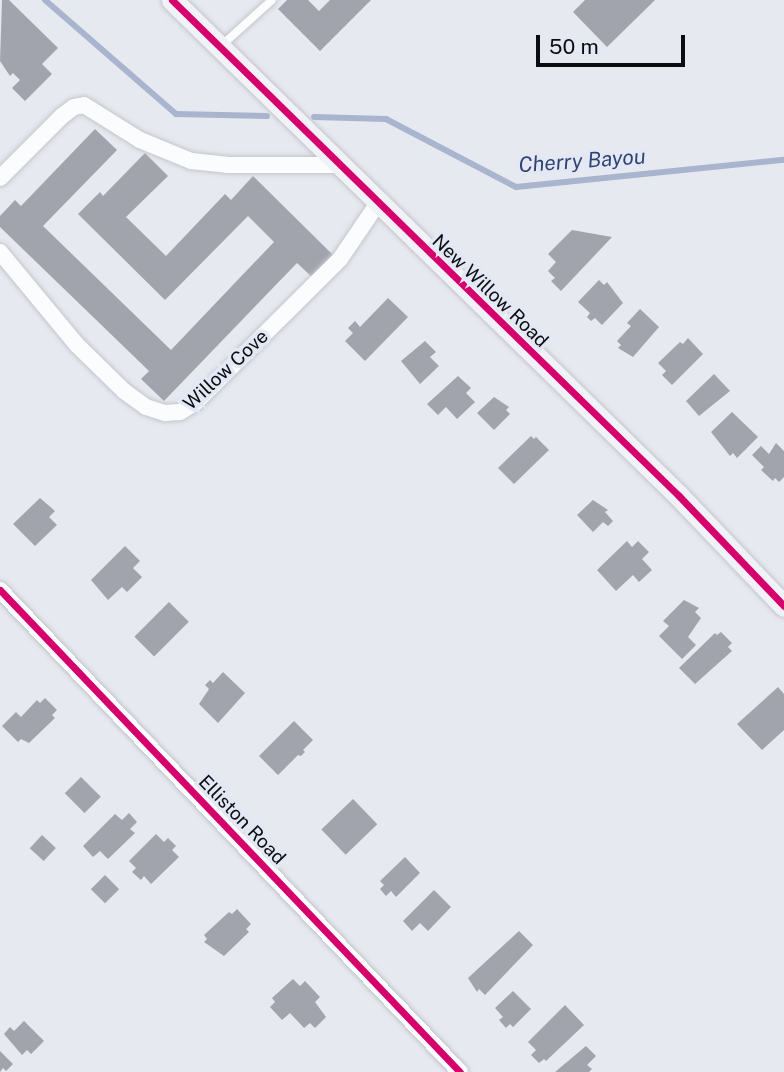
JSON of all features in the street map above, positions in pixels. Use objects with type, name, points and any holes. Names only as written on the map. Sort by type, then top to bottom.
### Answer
[{"type":"main road","name":"New Willow Road","points":[[172,0],[678,496],[784,606]]},
{"type":"street","points":[[0,178],[62,116],[74,107],[84,105],[139,140],[191,161],[227,165],[340,165]]},
{"type":"street","name":"Willow Cove","points":[[0,252],[76,344],[124,391],[146,407],[165,413],[180,412],[195,403],[340,259],[378,203]]},
{"type":"street","name":"Elliston Road","points":[[0,590],[460,1072]]},
{"type":"lane","points":[[220,47],[272,0]]},
{"type":"building","points":[[2,0],[9,0],[58,48],[42,64],[52,74],[25,101],[12,88],[20,80],[13,73],[10,76],[0,61]]},
{"type":"building","points":[[287,0],[308,0],[319,11],[330,0],[371,0],[320,51],[278,9]]},
{"type":"building","points":[[585,0],[655,0],[607,47],[573,12]]},
{"type":"building","points":[[95,129],[117,150],[43,226],[171,350],[274,242],[248,216],[165,300],[78,214],[100,192],[103,196],[145,153],[168,176],[126,217],[166,256],[225,194],[231,200],[253,176],[333,255],[312,277],[297,263],[164,401],[141,379],[149,371],[0,227],[0,216],[15,200],[21,206]]},
{"type":"building","points":[[572,230],[612,237],[561,291],[551,281],[555,278],[548,271],[556,262],[548,254]]},
{"type":"building","points":[[599,280],[604,285],[607,282],[623,303],[602,325],[595,318],[591,321],[587,317],[590,313],[578,302]]},
{"type":"building","points":[[388,298],[408,317],[365,361],[345,341],[353,333],[348,328],[355,321],[360,327]]},
{"type":"building","points":[[640,309],[659,327],[633,357],[618,348],[621,345],[617,341],[631,326],[627,323]]},
{"type":"building","points":[[688,338],[703,354],[672,385],[662,375],[666,371],[658,363]]},
{"type":"building","points":[[425,341],[436,352],[430,357],[439,366],[420,384],[401,361]]},
{"type":"building","points":[[714,374],[730,391],[699,416],[686,401]]},
{"type":"building","points":[[458,376],[471,388],[466,393],[475,402],[457,419],[446,407],[438,415],[427,404]]},
{"type":"building","points":[[494,397],[509,407],[506,410],[510,414],[494,430],[477,413]]},
{"type":"building","points":[[732,412],[758,437],[737,458],[733,453],[730,456],[711,432]]},
{"type":"building","points":[[531,436],[534,439],[536,437],[549,450],[514,484],[498,468]]},
{"type":"building","points":[[776,443],[784,451],[784,477],[779,482],[775,478],[773,481],[761,470],[764,467],[752,455],[761,446],[769,454]]},
{"type":"building","points":[[40,498],[55,511],[49,517],[57,525],[35,546],[13,524]]},
{"type":"building","points":[[593,500],[608,510],[605,512],[613,521],[608,526],[603,522],[593,532],[577,515]]},
{"type":"building","points":[[627,541],[632,547],[638,541],[649,552],[642,559],[652,570],[639,582],[633,575],[616,591],[597,570]]},
{"type":"building","points":[[125,546],[140,561],[133,568],[142,577],[127,592],[122,587],[108,600],[91,580]]},
{"type":"building","points":[[684,600],[699,608],[695,612],[701,618],[688,637],[696,645],[682,659],[659,636],[669,626],[663,621]]},
{"type":"building","points":[[169,602],[189,622],[154,656],[134,637]]},
{"type":"building","points":[[721,632],[732,643],[728,647],[732,651],[695,684],[679,668],[715,633],[717,635]]},
{"type":"building","points":[[223,672],[245,693],[218,723],[199,704],[209,689],[205,685],[210,680],[213,683]]},
{"type":"building","points":[[778,687],[784,694],[784,730],[762,750],[737,724]]},
{"type":"building","points":[[45,698],[57,710],[52,715],[55,718],[29,743],[21,739],[18,742],[2,726],[16,712],[21,717],[37,700],[40,703]]},
{"type":"building","points":[[294,721],[313,740],[301,756],[298,755],[278,775],[259,756]]},
{"type":"building","points":[[81,777],[101,797],[85,813],[65,793]]},
{"type":"building","points":[[353,799],[377,824],[346,855],[321,830]]},
{"type":"building","points":[[129,813],[137,822],[130,829],[135,833],[108,859],[100,851],[93,857],[83,846],[115,814],[122,820]]},
{"type":"building","points":[[156,834],[164,842],[168,838],[176,846],[172,850],[179,857],[151,884],[144,876],[141,880],[132,872],[136,868],[129,861]]},
{"type":"building","points":[[42,835],[56,848],[44,861],[30,848]]},
{"type":"building","points":[[405,857],[420,873],[396,897],[391,891],[386,896],[380,889],[384,885],[380,881]]},
{"type":"building","points":[[105,875],[119,889],[105,903],[91,889]]},
{"type":"building","points":[[434,890],[451,907],[428,931],[420,923],[412,931],[403,921]]},
{"type":"building","points":[[237,909],[251,924],[246,929],[249,932],[224,956],[204,942],[207,939],[204,935],[229,912],[232,914]]},
{"type":"building","points":[[519,931],[533,945],[485,995],[479,989],[477,992],[468,978]]},
{"type":"building","points":[[293,979],[300,986],[305,981],[320,997],[315,1002],[326,1017],[315,1028],[310,1023],[304,1028],[290,1013],[282,1020],[270,1007],[275,1002],[272,998]]},
{"type":"building","points":[[513,991],[531,1009],[513,1027],[510,1024],[506,1028],[499,1020],[503,1017],[495,1008]]},
{"type":"building","points":[[565,1005],[584,1025],[546,1061],[544,1059],[539,1063],[531,1055],[536,1050],[528,1042]]},
{"type":"building","points":[[24,1021],[44,1041],[31,1054],[27,1050],[22,1055],[4,1034],[10,1027],[14,1031]]},
{"type":"building","points":[[586,1046],[596,1056],[587,1065],[592,1069],[589,1072],[555,1072]]},
{"type":"building","points":[[0,1051],[13,1064],[6,1071],[3,1068],[0,1072]]},
{"type":"waterway","name":"Cherry Bayou","points":[[45,0],[176,114],[267,116]]},
{"type":"waterway","name":"Cherry Bayou","points":[[314,117],[386,119],[516,187],[784,160]]},
{"type":"cycle path","points":[[172,0],[679,496],[784,606]]},
{"type":"cycle path","points":[[0,590],[460,1072]]}]
